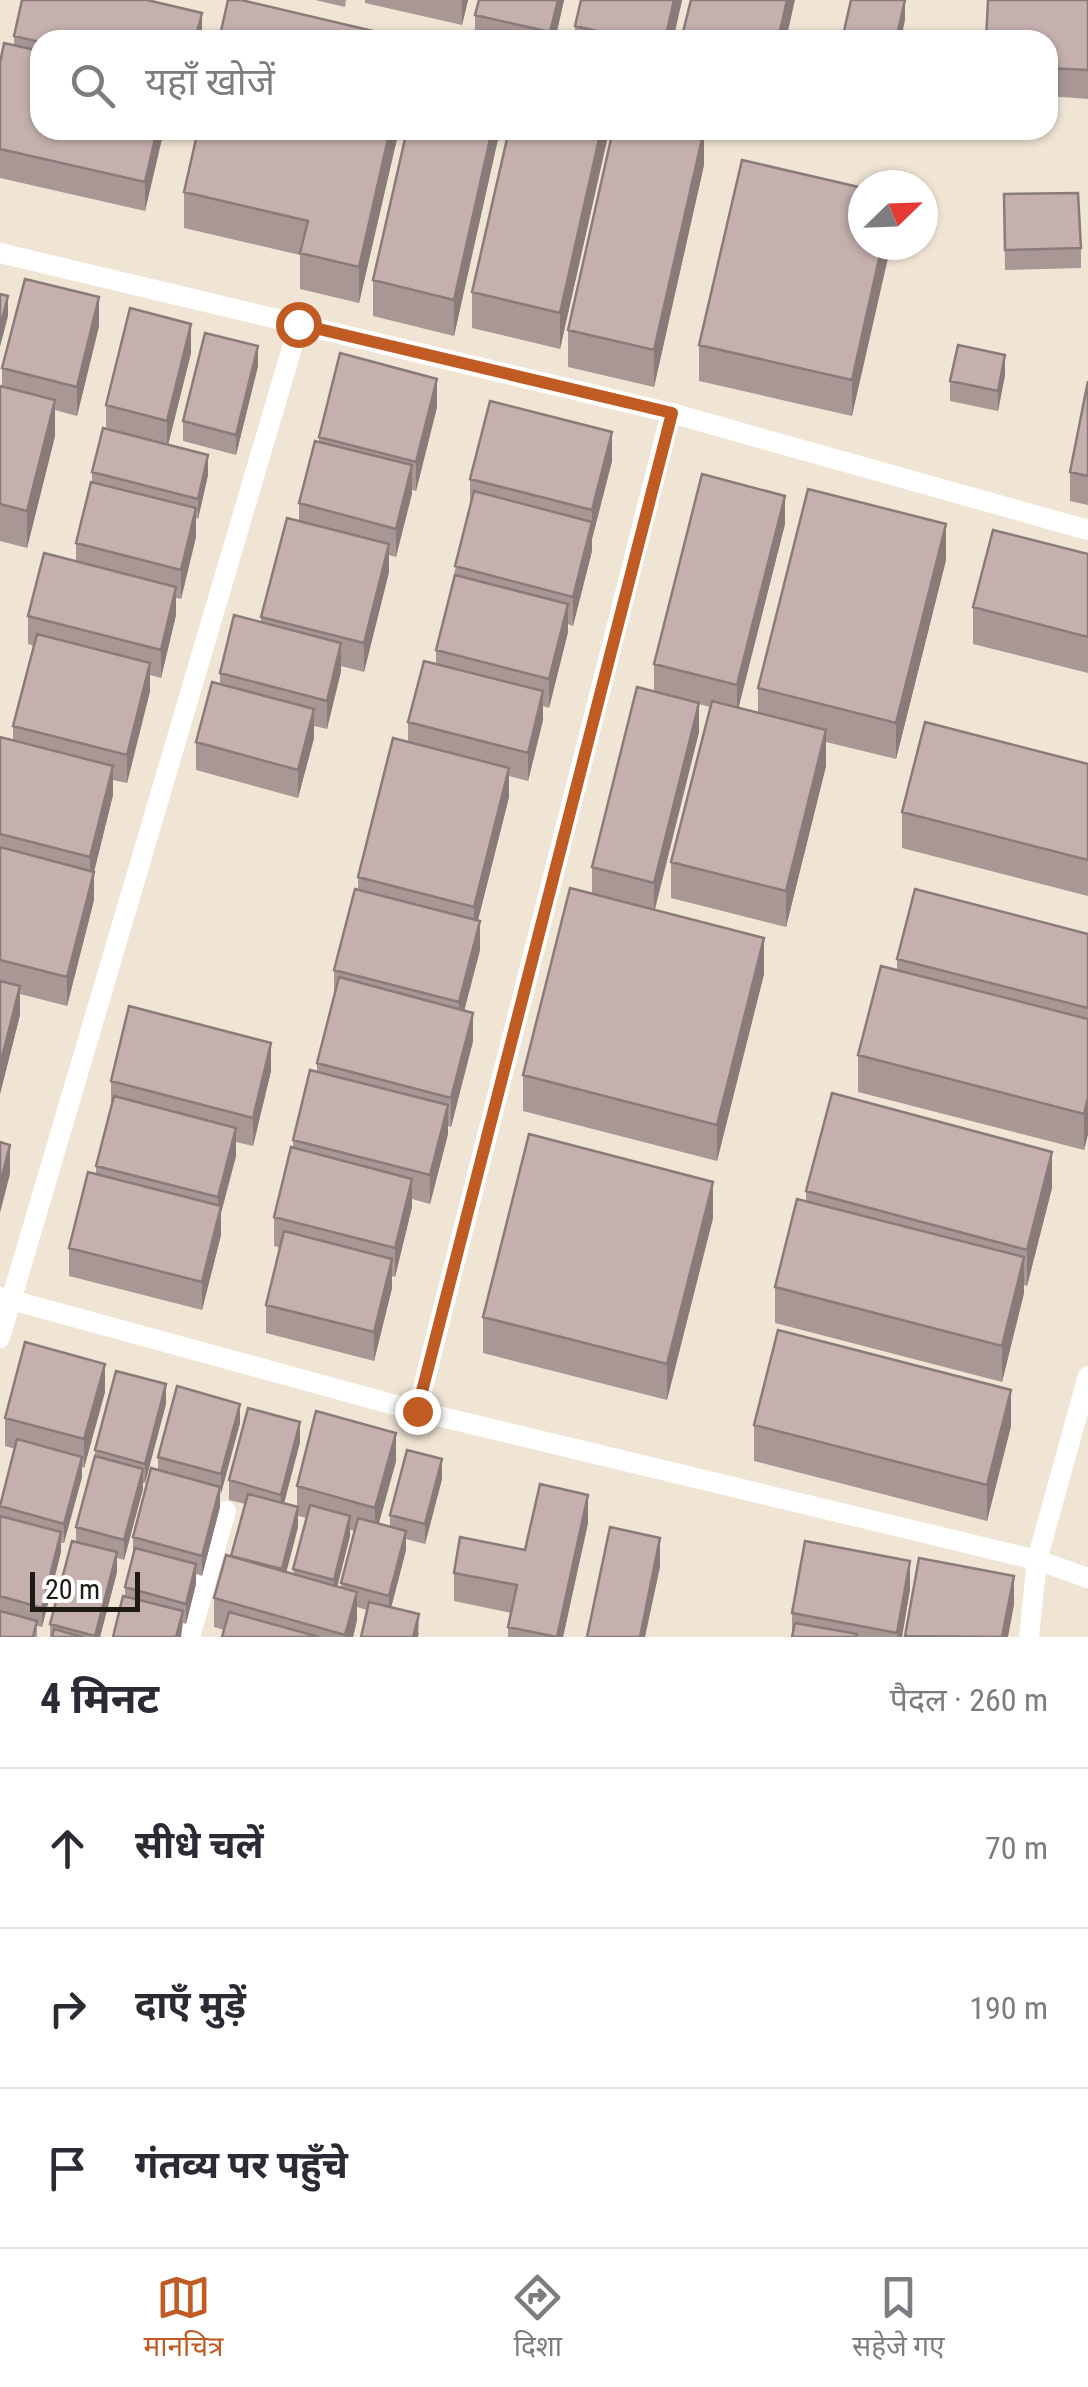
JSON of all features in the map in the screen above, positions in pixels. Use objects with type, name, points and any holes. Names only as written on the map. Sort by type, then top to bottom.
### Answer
[{"type":"lane","points":[[0,254],[672,413],[1088,530]]},
{"type":"lane","points":[[0,1338],[6,1299],[298,324]]},
{"type":"lane","points":[[417,1411],[672,413]]},
{"type":"lane","points":[[6,1299],[417,1411],[1037,1560],[1088,1578]]},
{"type":"lane","points":[[1028,1637],[1037,1560],[1088,1376]]},
{"type":"lane","points":[[190,1637],[226,1511]]},
{"type":"building","points":[[22,0],[147,0],[202,13],[198,30],[30,30],[30,40],[14,36]]},
{"type":"building","points":[[228,0],[241,0],[368,30],[221,30]]},
{"type":"building","points":[[479,0],[558,0],[550,30],[475,15]]},
{"type":"building","points":[[581,0],[674,0],[667,30],[593,30],[575,26]]},
{"type":"building","points":[[691,0],[787,0],[780,30],[684,30]]},
{"type":"building","points":[[851,0],[905,0],[898,30],[844,30]]},
{"type":"building","points":[[988,0],[1088,0],[1088,70],[1058,68],[1058,30],[986,30]]},
{"type":"building","points":[[4,43],[30,49],[30,140],[155,140],[145,182],[0,149],[0,63]]},
{"type":"building","points":[[196,140],[388,140],[359,267],[300,253],[308,221],[184,192]]},
{"type":"building","points":[[405,140],[490,140],[454,300],[373,280]]},
{"type":"building","points":[[507,140],[599,140],[560,313],[472,292]]},
{"type":"building","points":[[611,140],[702,140],[654,350],[568,330]]},
{"type":"building","points":[[742,160],[848,185],[848,260],[879,260],[852,380],[699,345]]},
{"type":"building","points":[[1078,193],[1081,248],[1005,250],[1004,194]]},
{"type":"building","points":[[25,279],[99,297],[77,387],[2,368]]},
{"type":"building","points":[[0,294],[8,296],[0,328]]},
{"type":"building","points":[[130,308],[191,324],[167,421],[106,405]]},
{"type":"building","points":[[205,333],[258,346],[236,435],[183,421]]},
{"type":"building","points":[[958,345],[1005,355],[998,391],[950,381]]},
{"type":"building","points":[[340,353],[437,379],[416,462],[319,437]]},
{"type":"building","points":[[1088,381],[1088,476],[1070,472]]},
{"type":"building","points":[[0,386],[55,400],[27,511],[0,504]]},
{"type":"building","points":[[490,401],[612,432],[592,510],[470,479]]},
{"type":"building","points":[[103,428],[208,455],[198,499],[92,472]]},
{"type":"building","points":[[315,441],[412,465],[396,529],[299,503]]},
{"type":"building","points":[[702,474],[785,496],[737,685],[654,664]]},
{"type":"building","points":[[91,482],[196,508],[181,570],[76,543]]},
{"type":"building","points":[[808,489],[946,524],[896,723],[758,688]]},
{"type":"building","points":[[474,491],[592,522],[573,597],[455,566]]},
{"type":"building","points":[[287,518],[389,544],[364,643],[261,617]]},
{"type":"building","points":[[993,530],[1088,554],[1088,637],[973,607]]},
{"type":"building","points":[[44,553],[176,587],[161,650],[28,616]]},
{"type":"building","points":[[455,575],[568,604],[549,679],[436,650]]},
{"type":"building","points":[[234,615],[341,643],[327,701],[220,673]]},
{"type":"building","points":[[37,634],[150,663],[127,755],[13,726]]},
{"type":"building","points":[[424,661],[543,691],[528,753],[408,722]]},
{"type":"building","points":[[212,682],[314,709],[298,770],[196,742]]},
{"type":"building","points":[[637,687],[699,703],[654,883],[592,867]]},
{"type":"building","points":[[712,701],[826,730],[786,891],[671,862]]},
{"type":"building","points":[[925,722],[1088,764],[1088,860],[902,812]]},
{"type":"building","points":[[0,737],[113,766],[90,857],[0,834]]},
{"type":"building","points":[[393,738],[509,768],[474,907],[358,877]]},
{"type":"building","points":[[0,847],[94,872],[67,977],[0,960]]},
{"type":"building","points":[[570,888],[764,938],[717,1125],[523,1075]]},
{"type":"building","points":[[355,889],[480,921],[459,1002],[334,970]]},
{"type":"building","points":[[915,889],[1088,934],[1088,1008],[897,959]]},
{"type":"building","points":[[881,966],[1088,1019],[1088,1098],[1084,1114],[858,1055]]},
{"type":"building","points":[[339,977],[473,1013],[451,1098],[317,1063]]},
{"type":"building","points":[[0,981],[20,986],[0,1065]]},
{"type":"building","points":[[129,1006],[271,1043],[253,1118],[111,1081]]},
{"type":"building","points":[[310,1070],[448,1105],[430,1175],[293,1140]]},
{"type":"building","points":[[832,1093],[1052,1152],[1027,1250],[806,1191]]},
{"type":"building","points":[[114,1096],[236,1128],[218,1197],[96,1166]]},
{"type":"building","points":[[529,1134],[713,1182],[667,1364],[483,1317]]},
{"type":"building","points":[[0,1142],[10,1145],[0,1184]]},
{"type":"building","points":[[291,1147],[412,1179],[395,1248],[274,1217]]},
{"type":"building","points":[[88,1172],[221,1206],[202,1282],[69,1248]]},
{"type":"building","points":[[797,1199],[1024,1257],[1002,1346],[775,1287]]},
{"type":"building","points":[[284,1231],[392,1259],[374,1332],[266,1305]]},
{"type":"building","points":[[778,1330],[1011,1390],[987,1485],[754,1425]]},
{"type":"building","points":[[25,1342],[105,1364],[84,1439],[5,1418]]},
{"type":"building","points":[[116,1371],[166,1384],[145,1464],[95,1450]]},
{"type":"building","points":[[177,1386],[240,1404],[221,1474],[158,1457]]},
{"type":"building","points":[[248,1408],[300,1422],[281,1495],[229,1480]]},
{"type":"building","points":[[316,1411],[396,1433],[375,1508],[297,1486]]},
{"type":"building","points":[[17,1439],[82,1457],[64,1524],[0,1506]]},
{"type":"building","points":[[407,1450],[442,1459],[425,1524],[390,1515]]},
{"type":"building","points":[[95,1456],[143,1469],[124,1540],[76,1527]]},
{"type":"building","points":[[151,1468],[220,1487],[202,1556],[133,1537]]},
{"type":"building","points":[[540,1484],[588,1495],[557,1637],[508,1627],[517,1585],[454,1573],[460,1537],[525,1550]]},
{"type":"building","points":[[248,1494],[298,1507],[282,1569],[231,1556]]},
{"type":"building","points":[[310,1505],[350,1516],[334,1580],[293,1569]]},
{"type":"building","points":[[0,1516],[61,1532],[42,1608],[0,1596]]},
{"type":"building","points":[[358,1518],[406,1531],[389,1596],[341,1583]]},
{"type":"building","points":[[610,1527],[660,1538],[640,1637],[587,1637]]},
{"type":"building","points":[[72,1541],[117,1552],[95,1636],[50,1624]]},
{"type":"building","points":[[805,1541],[910,1561],[897,1633],[792,1613]]},
{"type":"building","points":[[135,1548],[196,1564],[186,1604],[125,1587]]},
{"type":"building","points":[[226,1555],[357,1592],[345,1635],[214,1598]]},
{"type":"building","points":[[919,1558],[1014,1576],[1002,1637],[905,1636]]},
{"type":"building","points":[[123,1596],[183,1611],[176,1637],[113,1637]]},
{"type":"building","points":[[369,1602],[419,1614],[413,1637],[361,1637]]},
{"type":"building","points":[[0,1611],[37,1621],[33,1637],[0,1637]]},
{"type":"building","points":[[229,1612],[319,1637],[222,1637]]},
{"type":"building","points":[[795,1623],[857,1634],[792,1637]]},
{"type":"building","points":[[54,1629],[83,1637],[52,1637]]},
{"type":"route","points":[[298,324],[672,413],[417,1411]]}]
